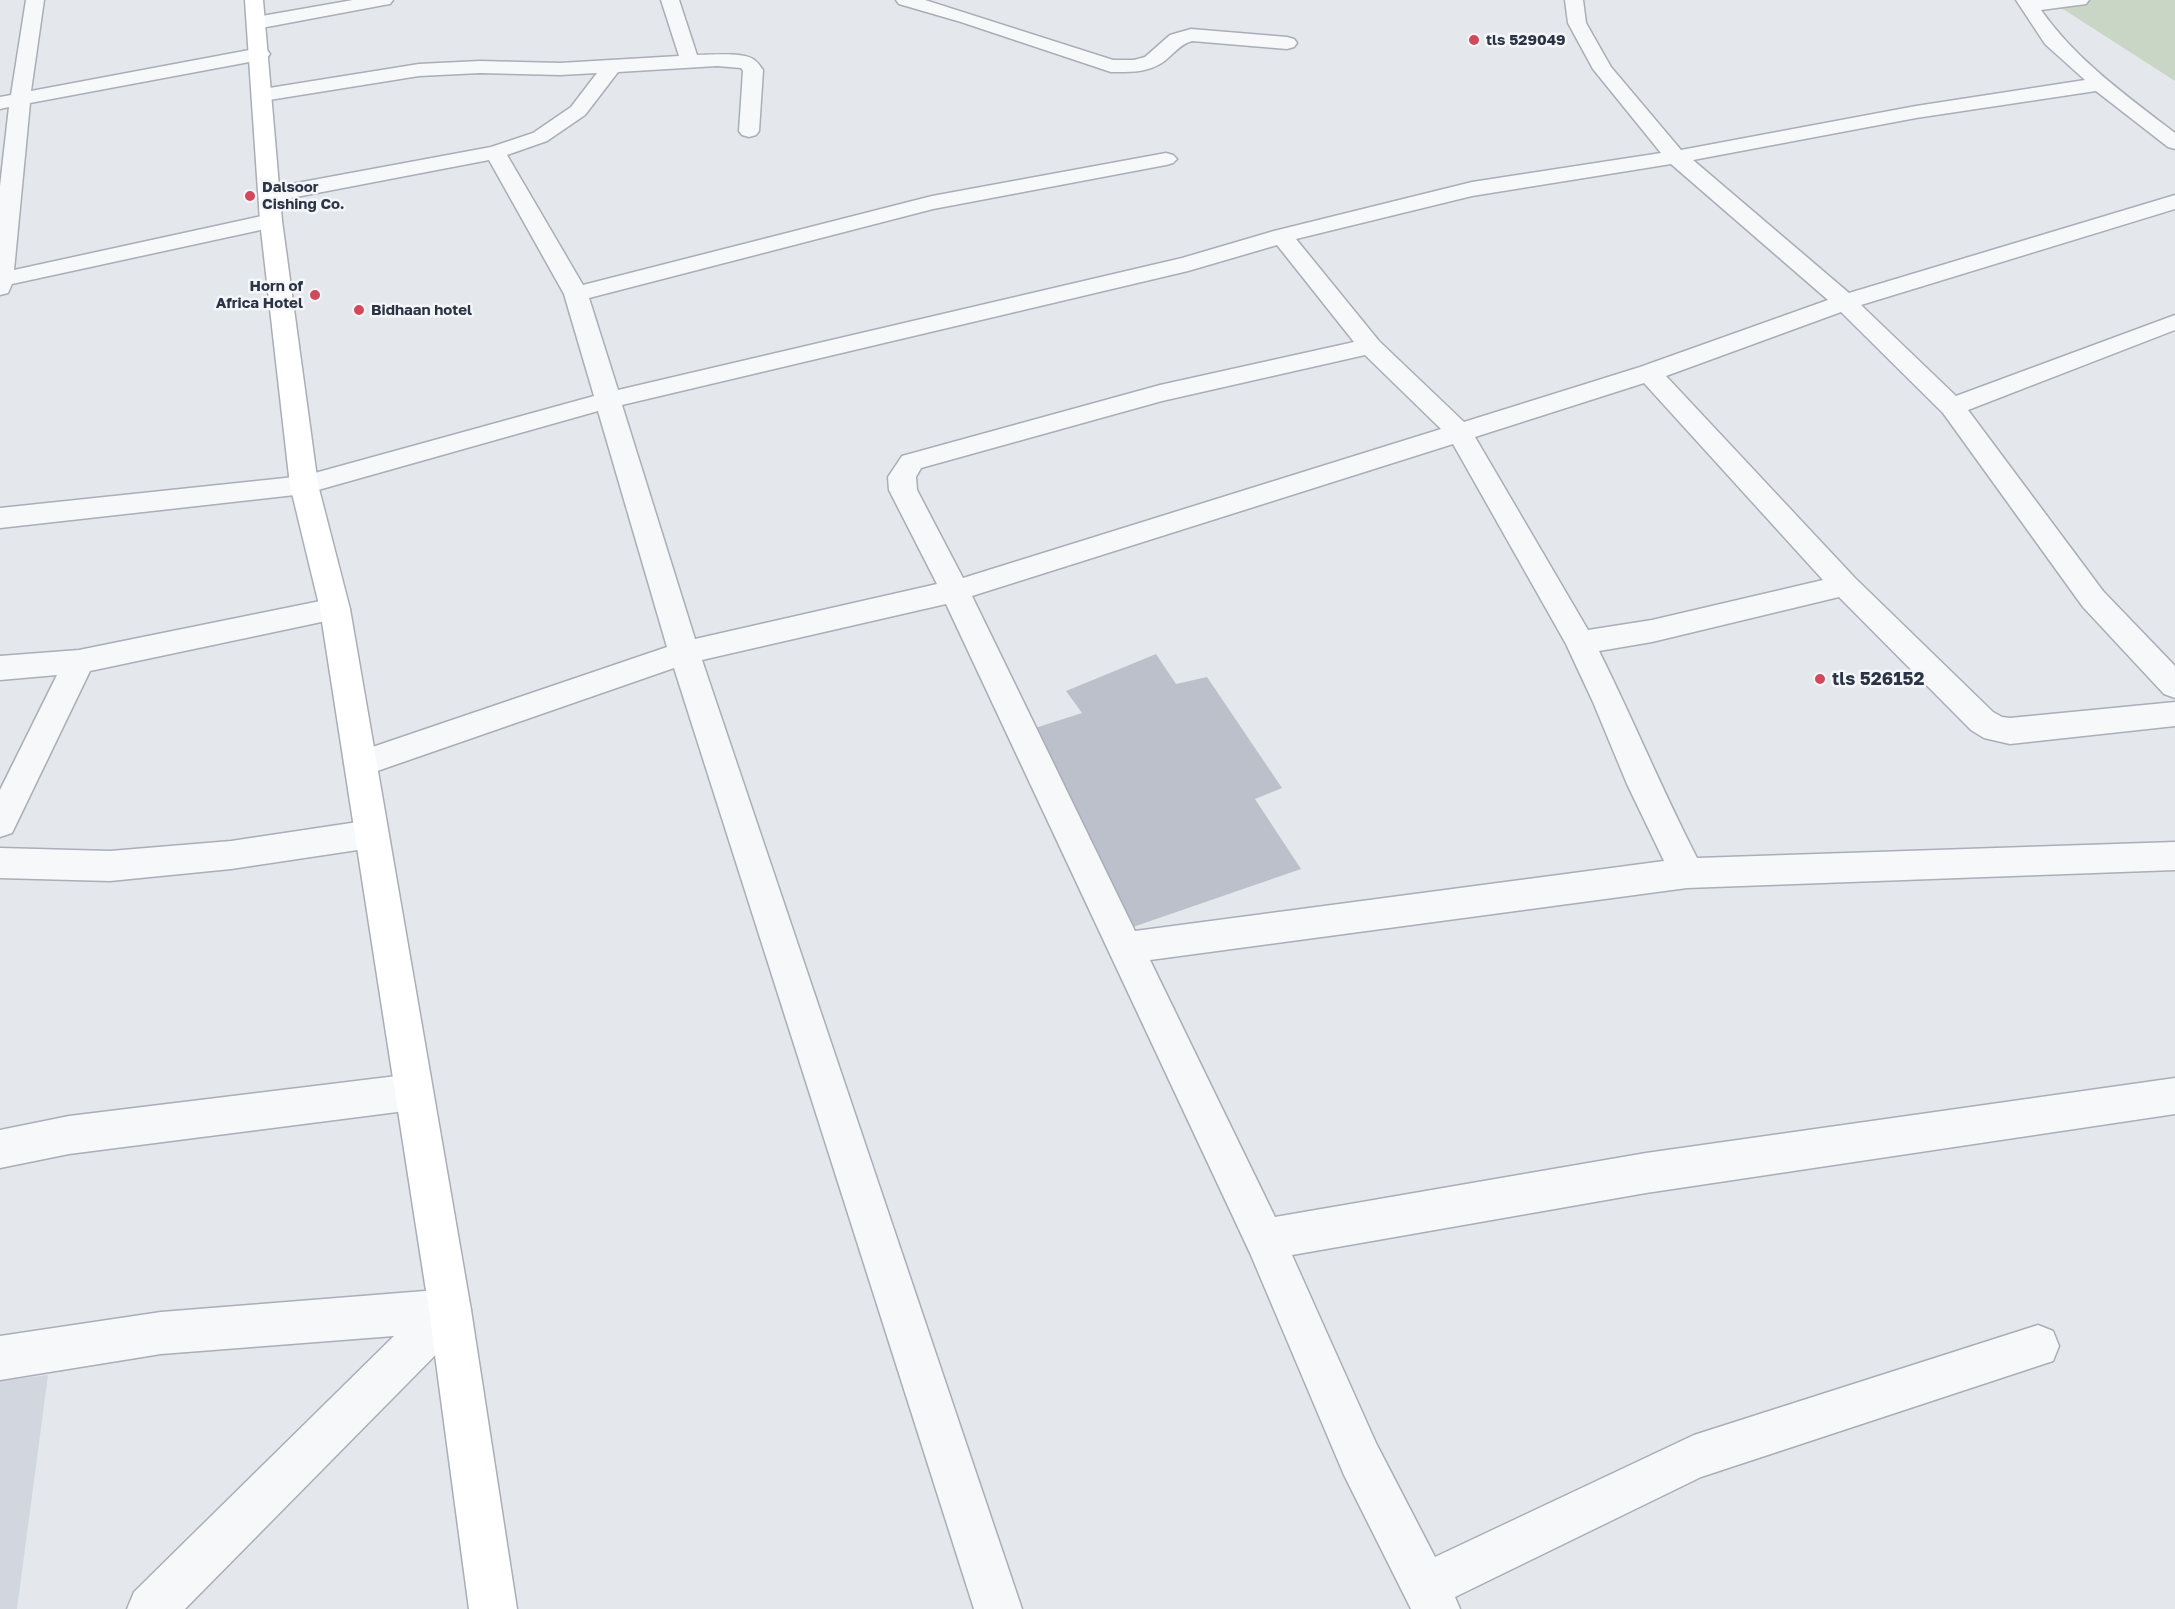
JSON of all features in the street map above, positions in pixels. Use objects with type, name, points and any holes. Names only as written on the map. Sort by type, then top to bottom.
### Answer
[{"type":"main road","points":[[257,26],[271,208],[304,485],[335,609],[450,1310],[493,1609]]},
{"type":"street","points":[[35,0],[10,102],[0,283],[271,208],[495,152],[540,137],[558,127],[578,111],[612,66]]},
{"type":"street","points":[[10,102],[257,26],[384,0]]},
{"type":"street","points":[[670,0],[690,62]]},
{"type":"street","points":[[904,0],[968,18],[1112,66],[1135,66],[1152,61],[1177,39],[1191,35],[1287,43]]},
{"type":"street","points":[[1574,0],[1577,23],[1603,69],[1676,157],[1845,302],[1952,407],[2093,599],[2175,686]]},
{"type":"street","points":[[2027,3],[2080,0]]},
{"type":"street","points":[[2027,3],[2052,40],[2100,84],[2175,142]]},
{"type":"street","points":[[263,94],[419,70],[480,67],[560,69],[690,62],[747,63],[753,70],[749,131]]},
{"type":"street","points":[[0,518],[304,485],[609,400],[1188,264],[1282,236],[1472,189],[1676,157],[1916,112],[2100,84]]},
{"type":"street","points":[[495,152],[576,294],[684,653],[998,1609]]},
{"type":"street","points":[[576,294],[932,202],[1166,159]]},
{"type":"street","points":[[360,764],[684,653],[955,591],[1649,373],[1845,302],[2175,202]]},
{"type":"street","points":[[1282,236],[1370,346],[1459,432],[1580,643],[1609,702],[1643,784],[1687,873]]},
{"type":"street","points":[[1952,407],[2175,322]]},
{"type":"street","points":[[1370,346],[1160,393],[910,462],[902,477],[903,490],[955,591],[1264,1239],[1360,1459],[1430,1598],[1694,1457],[2038,1346]]},
{"type":"street","points":[[1649,373],[1845,585],[1982,721],[1995,729],[2010,731],[2175,714]]},
{"type":"street","points":[[1580,643],[1652,631],[1845,585]]},
{"type":"street","points":[[0,668],[79,662],[335,609]]},
{"type":"street","points":[[0,823],[79,662]]},
{"type":"street","points":[[0,863],[110,866],[231,855],[371,834]]},
{"type":"street","points":[[1124,948],[1687,873],[2175,856]]},
{"type":"street","points":[[0,1149],[69,1135],[413,1092]]},
{"type":"street","points":[[1264,1239],[1646,1173],[2175,1096]]},
{"type":"street","points":[[0,1358],[161,1333],[450,1310]]},
{"type":"street","points":[[151,1609],[450,1310]]},
{"type":"shaded area","points":[[48,1375],[17,1609],[0,1609],[0,1381]]},
{"type":"green space","points":[[2049,0],[2175,0],[2175,81]]},
{"type":"building","points":[[1156,654],[1176,684],[1207,677],[1282,788],[1255,799],[1301,869],[1133,927],[1032,729],[1082,713],[1066,691]]},
{"type":"place","name":"tls 529049","points":[[1474,40]]},
{"type":"place","name":"Dalsoor Cishing Co.","points":[[250,196]]},
{"type":"place","name":"Horn of Africa Hotel","points":[[315,295]]},
{"type":"place","name":"Bidhaan hotel","points":[[359,310]]},
{"type":"place","name":"tls 526152","points":[[1820,679]]}]
